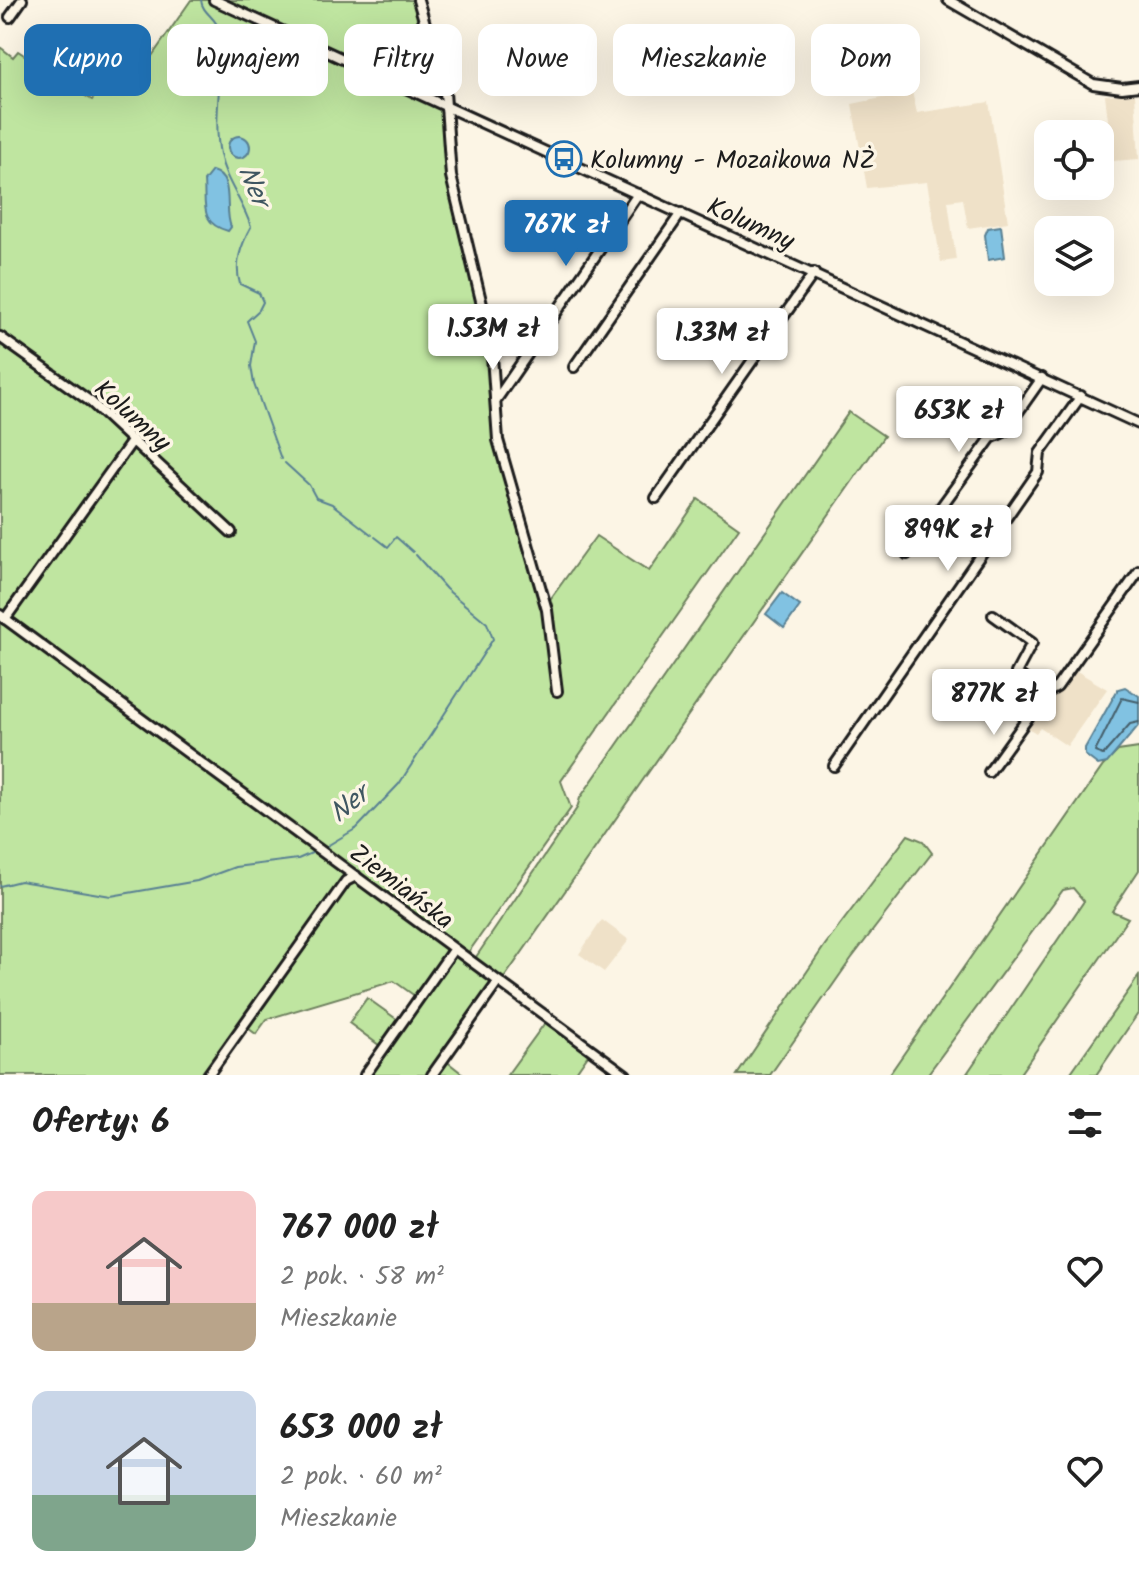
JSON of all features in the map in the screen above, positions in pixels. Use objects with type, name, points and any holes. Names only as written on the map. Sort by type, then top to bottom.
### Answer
[{"type":"street","points":[[10,17],[22,0]]},
{"type":"street","name":"Kolumny","points":[[214,0],[1139,424]]},
{"type":"street","points":[[418,0],[439,64],[446,105],[451,176],[487,313],[500,446],[547,610],[557,691]]},
{"type":"street","points":[[948,0],[1093,84],[1122,88],[1139,86]]},
{"type":"street","points":[[496,400],[638,194]]},
{"type":"street","points":[[574,367],[681,213]]},
{"type":"street","points":[[656,498],[814,273]]},
{"type":"street","name":"Kolumny","points":[[0,337],[91,402],[231,532]]},
{"type":"street","points":[[907,554],[991,438],[1004,432],[1042,378]]},
{"type":"street","points":[[834,766],[1038,472],[1040,453],[1081,396]]},
{"type":"street","points":[[3,617],[133,440]]},
{"type":"street","points":[[989,772],[1045,694],[1057,687],[1139,571]]},
{"type":"street","points":[[993,615],[1032,643],[1016,673],[1045,694]]},
{"type":"street","name":"Ziemiańska","points":[[3,617],[168,742],[216,772],[296,837],[356,876],[626,1075]]},
{"type":"street","points":[[208,1075],[346,881],[356,876]]},
{"type":"street","points":[[365,1075],[453,950]]},
{"type":"street","points":[[432,1075],[498,982]]},
{"type":"shaded area","points":[[1135,94],[1139,159],[1114,161],[1114,120],[1108,120],[1105,95]]},
{"type":"shaded area","points":[[892,96],[913,96],[917,113],[989,102],[1008,222],[968,228],[963,199],[948,201],[956,260],[941,262],[927,182],[867,188],[852,104]]},
{"type":"shaded area","points":[[1075,670],[1107,689],[1067,746],[1040,728],[1036,733],[1025,726],[1045,698],[1056,693]]},
{"type":"shaded area","points":[[602,920],[629,940],[604,972],[579,954]]},
{"type":"green space","points":[[191,0],[415,0],[422,24],[344,24],[344,96],[442,96],[447,113],[449,166],[491,341],[497,431],[546,605],[596,536],[649,571],[698,499],[739,528],[561,781],[571,808],[463,960],[498,985],[445,1060],[464,1075],[366,1075],[434,982],[419,999],[394,981],[267,1019],[256,1034],[245,1026],[206,1075],[0,1075],[0,47],[13,57],[18,51],[24,55],[24,96],[86,96],[92,100],[95,96],[151,96],[151,58],[167,34],[167,96],[328,96],[328,24],[174,24]]},
{"type":"green space","points":[[849,412],[884,436],[502,981],[476,961],[476,957],[577,808],[580,798]]},
{"type":"green space","points":[[1139,748],[1139,870],[1112,911],[1128,918],[1019,1075],[966,1075],[1084,901],[1073,888],[1063,890],[927,1075],[889,1075],[1103,766],[1118,751]]},
{"type":"green space","points":[[908,835],[923,841],[932,853],[851,959],[770,1075],[737,1075],[825,945]]},
{"type":"green space","points":[[1139,976],[1139,1012],[1096,1075],[1069,1075]]},
{"type":"green space","points":[[367,998],[402,1023],[383,1048],[349,1023]]},
{"type":"green space","points":[[547,1020],[590,1052],[574,1075],[507,1075]]},
{"type":"water","points":[[239,136],[247,139],[250,147],[247,155],[239,158],[231,155],[228,147],[231,139]]},
{"type":"water","points":[[212,171],[224,180],[226,187],[231,227],[228,231],[212,223],[206,212],[204,181]]},
{"type":"water","points":[[1001,226],[1005,257],[988,260],[985,235],[988,228]]},
{"type":"water","points":[[782,593],[800,606],[784,628],[766,614]]},
{"type":"water","points":[[1125,687],[1139,696],[1139,725],[1107,763],[1098,765],[1085,755],[1085,748],[1118,689]]},
{"type":"waterway","name":"Ner","points":[[201,0],[219,30],[221,61],[217,123],[220,154],[251,227],[240,255],[238,277],[240,284],[259,293],[263,302],[247,321],[255,341],[251,366],[254,384],[281,459]]},
{"type":"waterway","name":"Ner","points":[[285,463],[309,485],[316,498],[332,504],[372,535]]},
{"type":"waterway","name":"Ner","points":[[375,537],[388,547],[396,537],[413,552]]},
{"type":"waterway","name":"Ner","points":[[322,849],[357,828],[399,784],[493,639],[487,623],[446,589],[416,555]]},
{"type":"waterway","name":"Ner","points":[[0,886],[20,881],[111,896],[197,881],[235,867],[298,859],[314,852]]},
{"type":"place","name":"Kolumny - Mozaikowa NŻ","points":[[564,159]]}]
